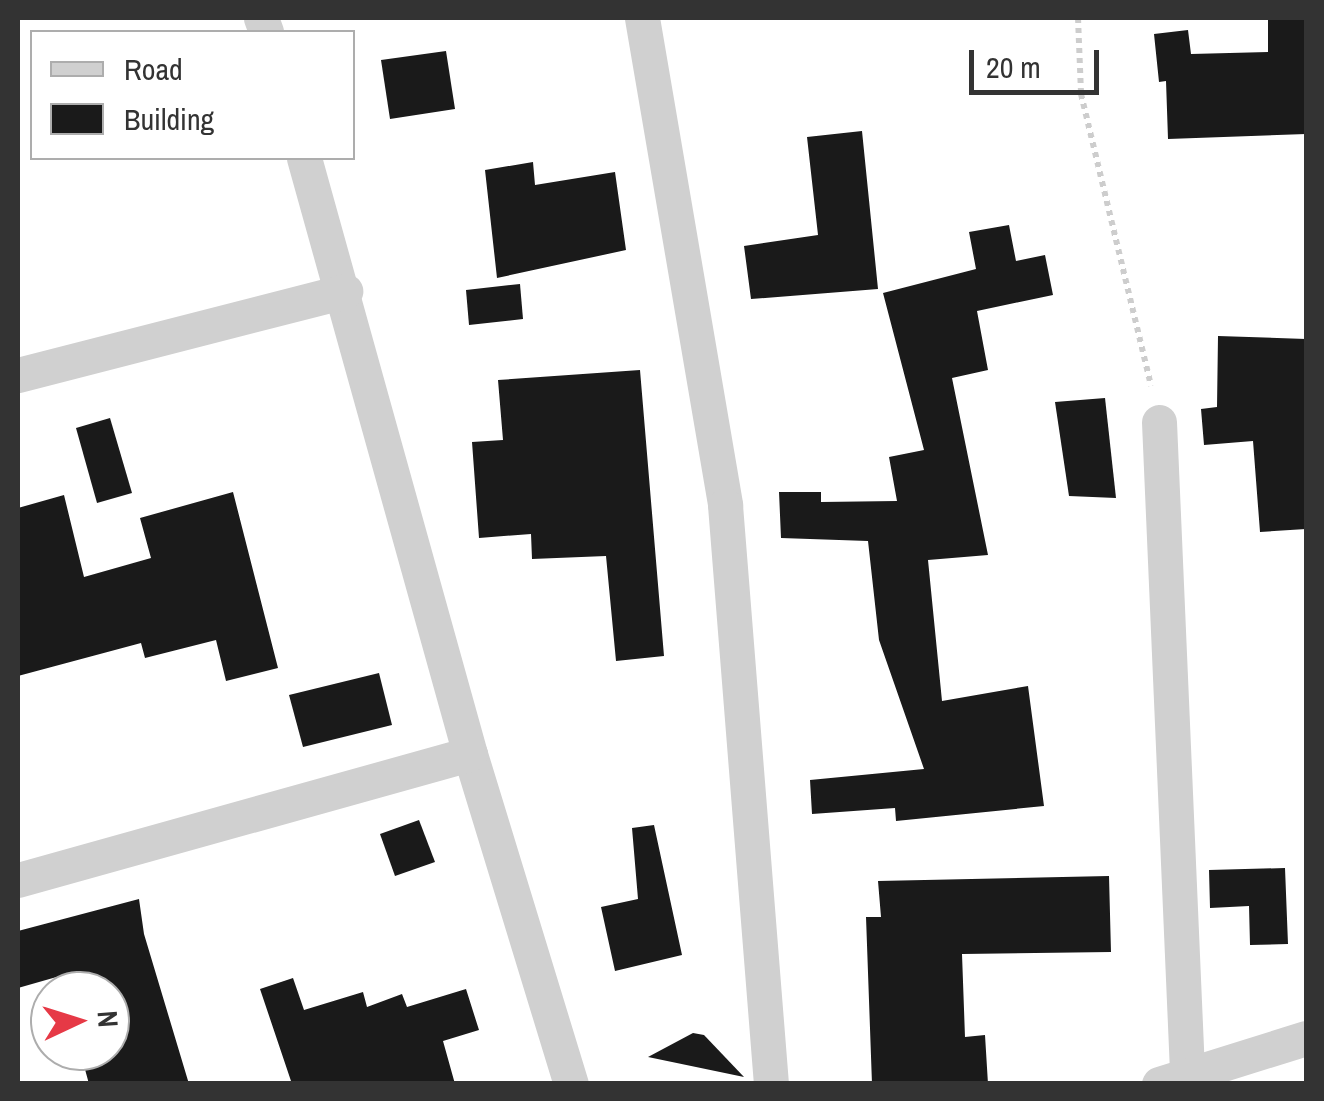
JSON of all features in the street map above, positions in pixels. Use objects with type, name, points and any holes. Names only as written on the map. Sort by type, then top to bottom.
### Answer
[{"type":"street","points":[[642,18],[726,505],[771,1084]]},
{"type":"street","points":[[305,160],[345,291],[470,754],[571,1084]]},
{"type":"street","points":[[18,375],[345,291]]},
{"type":"street","points":[[1159,422],[1173,1077],[1306,1038]]},
{"type":"street","points":[[18,880],[470,754]]},
{"type":"path","points":[[1078,18],[1081,94],[1159,422]]},
{"type":"building","points":[[1268,18],[1306,18],[1306,134],[1168,139],[1166,81],[1159,82],[1154,34],[1188,30],[1191,54],[1268,52]]},
{"type":"building","points":[[446,51],[455,109],[390,119],[381,60]]},
{"type":"building","points":[[862,131],[878,289],[751,299],[744,246],[818,235],[807,137]]},
{"type":"building","points":[[533,162],[535,185],[615,172],[626,250],[497,278],[485,170]]},
{"type":"building","points":[[1009,225],[1016,261],[1045,255],[1053,295],[977,311],[988,370],[952,378],[988,555],[928,560],[942,701],[1028,686],[1044,806],[896,821],[895,808],[812,814],[810,780],[924,769],[879,640],[868,541],[781,538],[779,492],[821,492],[821,502],[897,501],[889,457],[924,450],[883,293],[976,269],[969,232]]},
{"type":"building","points":[[520,284],[523,319],[469,325],[466,290]]},
{"type":"building","points":[[1218,336],[1306,339],[1306,529],[1260,532],[1253,441],[1204,445],[1201,409],[1217,407]]},
{"type":"building","points":[[640,370],[664,656],[616,661],[606,556],[532,559],[531,534],[479,538],[472,442],[503,440],[498,380]]},
{"type":"building","points":[[1105,398],[1116,498],[1069,496],[1055,402]]},
{"type":"building","points":[[110,418],[132,493],[97,503],[76,428]]},
{"type":"building","points":[[233,492],[278,668],[226,681],[216,640],[145,658],[141,643],[18,676],[18,508],[64,495],[84,577],[151,558],[140,518]]},
{"type":"building","points":[[379,673],[392,725],[303,747],[289,695]]},
{"type":"building","points":[[419,820],[435,862],[395,876],[380,834]]},
{"type":"building","points":[[654,825],[682,955],[615,971],[601,907],[638,899],[632,828]]},
{"type":"building","points":[[1285,868],[1288,944],[1250,945],[1249,906],[1210,908],[1209,870]]},
{"type":"building","points":[[1109,876],[1111,952],[962,954],[965,1037],[985,1035],[988,1084],[872,1084],[866,917],[881,917],[878,881]]},
{"type":"building","points":[[139,899],[144,934],[189,1084],[89,1084],[85,1071],[130,1071],[130,971],[30,971],[30,985],[18,988],[18,931]]},
{"type":"building","points":[[293,978],[304,1010],[363,992],[367,1007],[402,994],[407,1007],[466,989],[479,1030],[443,1041],[455,1084],[292,1084],[260,989]]},
{"type":"building","points":[[693,1033],[704,1035],[744,1077],[648,1057]]}]
